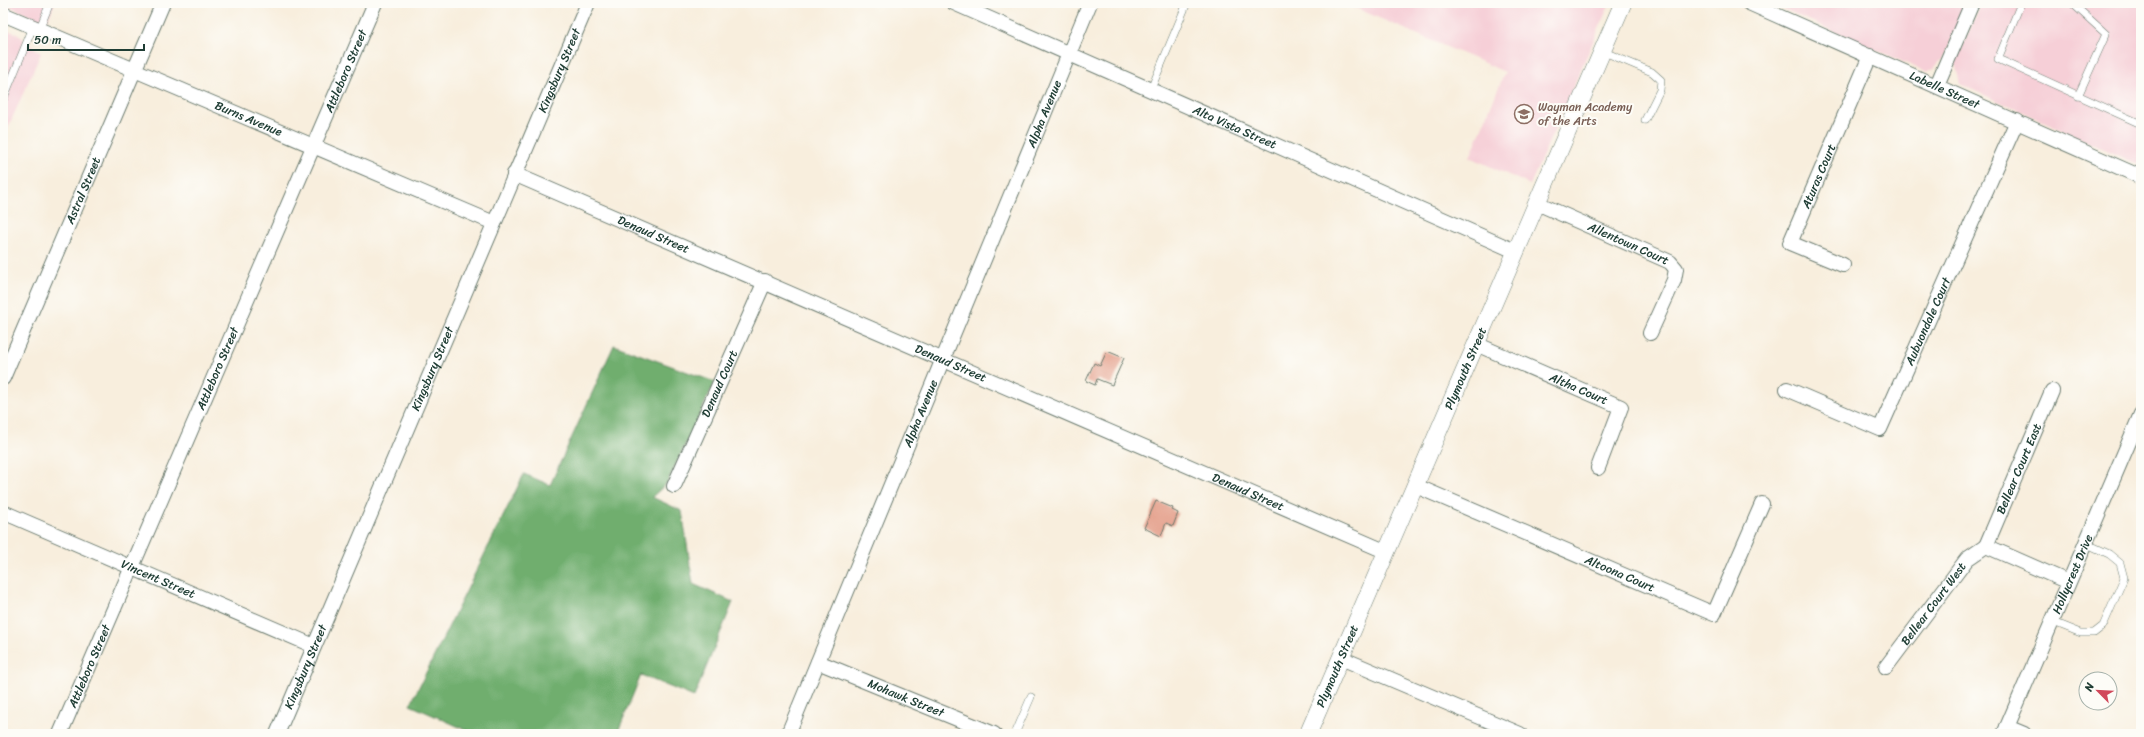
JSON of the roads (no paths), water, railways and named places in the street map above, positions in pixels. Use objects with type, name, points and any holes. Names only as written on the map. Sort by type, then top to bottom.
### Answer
[{"type":"street","name":"Astral Street","points":[[3,378],[163,3]]},
{"type":"street","name":"Attleboro Street","points":[[60,734],[375,3]]},
{"type":"street","name":"Kingsbury Street","points":[[277,734],[588,3]]},
{"type":"street","name":"Alta Vista Street","points":[[954,3],[1516,251]]},
{"type":"street","name":"Alpha Avenue","points":[[788,734],[1090,3]]},
{"type":"street","name":"Plymouth Street","points":[[1308,734],[1623,3]]},
{"type":"street","name":"Labelle Street","points":[[1748,3],[1937,85],[2141,177]]},
{"type":"street","points":[[1937,85],[1972,3]]},
{"type":"street","name":"Burns Avenue","points":[[3,14],[313,148],[494,223]]},
{"type":"street","name":"Aturas Court","points":[[1843,265],[1790,243],[1870,56]]},
{"type":"street","name":"Aubuondale Court","points":[[1787,389],[1880,429],[2017,121]]},
{"type":"street","name":"Denaud Street","points":[[514,174],[1387,552]]},
{"type":"street","name":"Allentown Court","points":[[1537,203],[1670,262],[1676,269],[1674,280],[1650,333]]},
{"type":"street","name":"Denaud Court","points":[[674,486],[764,281]]},
{"type":"street","name":"Altha Court","points":[[1476,344],[1621,407],[1598,468]]},
{"type":"street","name":"Bellear Court East","points":[[1986,546],[2052,391]]},
{"type":"street","name":"Hollycrest Drive","points":[[2005,730],[2085,543],[2135,442],[2141,414]]},
{"type":"street","name":"Altoona Court","points":[[1416,486],[1714,614],[1762,504]]},
{"type":"street","name":"Vincent Street","points":[[3,512],[314,646]]},
{"type":"street","points":[[1986,546],[2068,582]]},
{"type":"street","name":"Bellear Court West","points":[[1886,667],[1967,559],[1986,546]]},
{"type":"street","points":[[1341,658],[1520,734]]},
{"type":"street","name":"Mohawk Street","points":[[818,662],[994,734]]},
{"type":"street","points":[[2005,730],[2024,734]]},
{"type":"lane","points":[[3,100],[6,81],[50,3]]},
{"type":"lane","points":[[1151,89],[1187,3]]},
{"type":"lane","points":[[2021,3],[1998,59],[2141,124]]},
{"type":"lane","points":[[2072,3],[2106,34],[2078,96]]},
{"type":"lane","points":[[1602,51],[1652,72],[1661,80],[1660,90],[1645,120]]},
{"type":"lane","points":[[2052,621],[2081,633],[2094,633],[2102,626],[2124,578],[2120,563],[2109,554],[2085,543]]},
{"type":"lane","points":[[1015,734],[1031,698]]},
{"type":"place","name":"Wayman Academy of the Arts","points":[[1524,114]]}]
